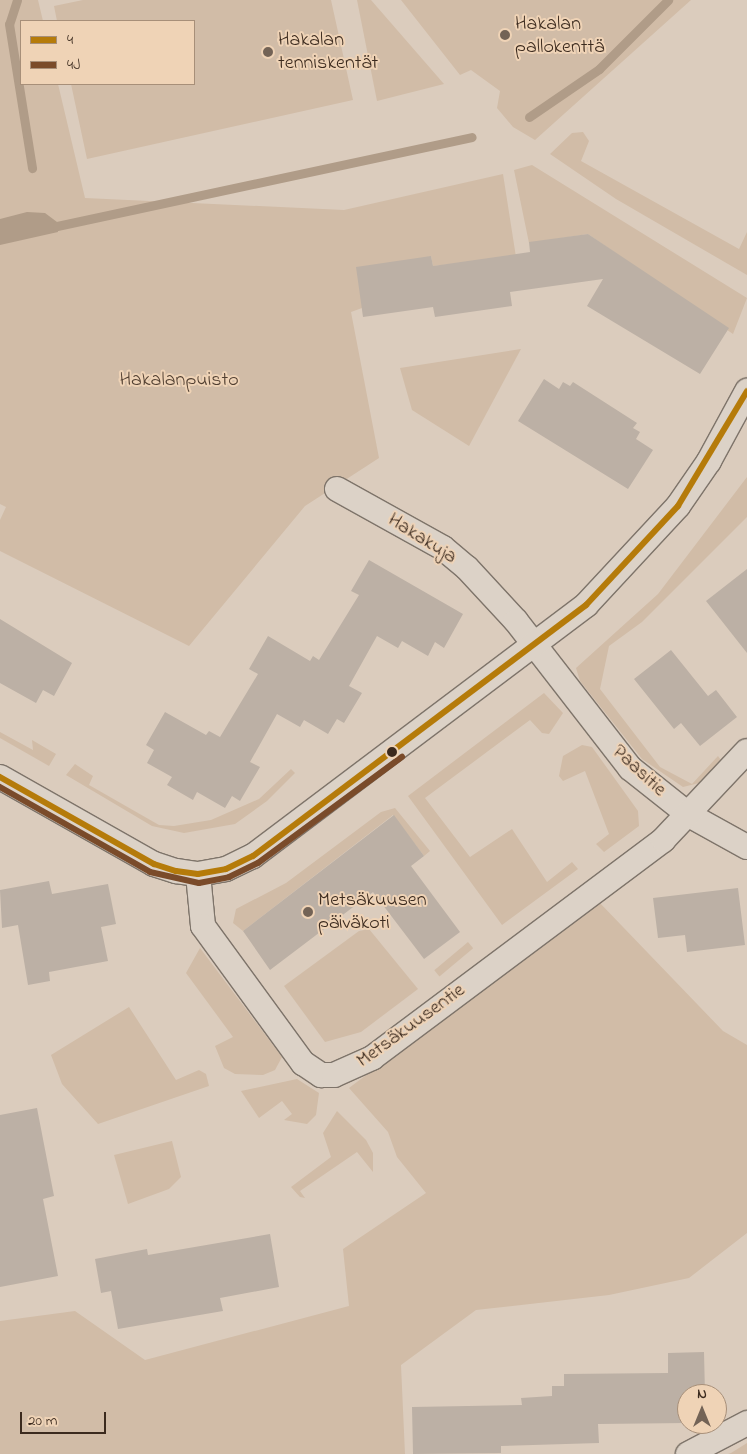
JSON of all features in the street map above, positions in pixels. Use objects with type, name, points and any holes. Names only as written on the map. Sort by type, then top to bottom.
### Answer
[{"type":"street","points":[[0,777],[154,864],[198,874],[253,856],[535,647],[632,560],[678,506],[709,461],[747,391]]},
{"type":"street","name":"Hakakuja","points":[[337,489],[443,548],[473,575],[535,647]]},
{"type":"street","name":"Paasitie","points":[[535,647],[630,768],[689,815],[747,848]]},
{"type":"street","name":"Metsäkuusentie","points":[[198,874],[203,926],[303,1063],[322,1075],[334,1075],[372,1058],[656,845],[689,815],[747,751]]},
{"type":"street","points":[[688,1454],[747,1423]]},
{"type":"green space","name":"Hakalanpuisto","points":[[0,0],[38,0],[43,20],[20,20],[20,85],[58,85],[85,198],[344,210],[503,174],[516,257],[433,266],[431,256],[362,308],[351,312],[379,458],[305,506],[189,646],[0,551],[0,520],[6,507],[0,504]]},
{"type":"green space","name":"Hakalan tenniskentät","points":[[83,0],[331,0],[353,100],[87,159],[71,85],[195,85],[195,20],[57,20],[54,6]]},
{"type":"green space","points":[[357,0],[371,0],[444,84],[377,101]]},
{"type":"green space","points":[[401,0],[691,0],[535,140],[513,127],[497,108],[500,91],[471,70],[460,75]]},
{"type":"green space","points":[[583,132],[589,141],[581,161],[739,249],[747,232],[747,275],[616,199],[550,154],[572,133]]},
{"type":"green space","points":[[532,165],[747,298],[733,334],[588,234],[529,243],[514,170]]},
{"type":"green space","points":[[521,349],[469,446],[412,410],[400,368]]},
{"type":"green space","points":[[747,477],[747,517],[642,622],[609,646],[600,689],[660,767],[692,784],[718,756],[723,763],[707,781],[683,787],[642,759],[580,681],[576,668],[658,594]]},
{"type":"green space","points":[[544,693],[563,713],[549,734],[542,733],[530,720],[425,798],[470,857],[512,829],[547,882],[572,862],[578,869],[502,925],[408,796]]},
{"type":"green space","points":[[0,732],[33,750],[32,740],[56,754],[49,766],[0,738]]},
{"type":"green space","points":[[582,745],[592,747],[638,811],[639,826],[604,852],[596,844],[609,834],[585,771],[563,781],[559,776],[563,756]]},
{"type":"green space","points":[[75,764],[93,776],[89,785],[159,825],[174,826],[211,820],[259,799],[291,769],[295,773],[267,801],[235,824],[184,833],[152,826],[66,775]]},
{"type":"green space","points":[[395,808],[430,851],[424,856],[393,815],[243,931],[233,923],[236,909],[286,883],[381,812]]},
{"type":"green space","points":[[598,901],[723,1031],[747,1045],[747,1233],[689,1278],[609,1295],[476,1310],[401,1365],[405,1454],[0,1454],[0,1321],[75,1311],[145,1360],[349,1306],[343,1249],[426,1193],[397,1157],[388,1132],[349,1088]]},
{"type":"green space","points":[[369,929],[418,989],[361,1032],[325,1042],[284,986],[359,931]]},
{"type":"green space","points":[[468,942],[473,948],[439,976],[434,970]]},
{"type":"green space","points":[[200,948],[282,1057],[275,1070],[263,1075],[235,1074],[224,1068],[215,1046],[233,1037],[186,973]]},
{"type":"green space","points":[[129,1007],[176,1080],[199,1070],[206,1074],[209,1086],[98,1124],[62,1084],[51,1055]]},
{"type":"green space","points":[[297,1079],[319,1093],[316,1115],[307,1124],[284,1120],[292,1114],[282,1101],[259,1118],[241,1091]]},
{"type":"green space","points":[[337,1111],[366,1140],[373,1153],[373,1172],[357,1152],[300,1191],[305,1198],[300,1197],[291,1187],[331,1157],[323,1133]]},
{"type":"green space","points":[[172,1141],[181,1177],[169,1189],[128,1204],[114,1155]]},
{"type":"green space","points":[[747,1443],[747,1454],[728,1454],[731,1453]]},
{"type":"shaded area","points":[[27,212],[45,213],[57,222],[58,232],[0,245],[0,219]]},
{"type":"building","points":[[588,234],[729,328],[700,374],[587,306],[603,279],[510,292],[512,306],[435,317],[433,307],[363,317],[356,267],[431,256],[433,266],[530,252],[529,242]]},
{"type":"building","points":[[544,379],[559,389],[563,382],[570,386],[573,382],[637,423],[633,428],[640,432],[636,439],[653,450],[628,489],[518,421]]},
{"type":"building","points":[[369,560],[463,614],[444,648],[435,642],[428,656],[402,641],[398,648],[377,636],[349,686],[362,693],[344,723],[337,719],[328,734],[304,720],[300,727],[277,714],[250,762],[260,767],[240,801],[232,796],[225,808],[197,792],[193,800],[167,785],[172,777],[147,763],[154,750],[146,745],[165,712],[206,735],[209,731],[220,737],[258,674],[249,669],[268,636],[310,661],[313,656],[319,660],[359,595],[351,591]]},
{"type":"building","points":[[747,569],[747,653],[706,601]]},
{"type":"building","points":[[0,619],[72,663],[54,696],[43,690],[36,703],[0,683]]},
{"type":"building","points":[[671,650],[708,696],[716,690],[737,717],[700,746],[681,723],[674,729],[634,679]]},
{"type":"building","name":"Metsäkuusen päiväkoti","points":[[394,815],[424,856],[411,866],[460,932],[424,959],[373,892],[270,970],[243,931]]},
{"type":"building","points":[[49,881],[52,894],[108,884],[116,924],[101,927],[108,961],[49,972],[50,981],[28,985],[18,925],[2,928],[0,890]]},
{"type":"building","points":[[738,888],[745,945],[687,952],[685,935],[658,938],[653,898]]},
{"type":"building","points":[[37,1108],[54,1196],[43,1199],[58,1276],[0,1287],[0,1115]]},
{"type":"building","points":[[270,1234],[279,1287],[220,1298],[223,1311],[118,1329],[111,1291],[101,1293],[95,1259],[147,1249],[148,1255]]},
{"type":"building","points":[[704,1352],[705,1384],[677,1384],[677,1423],[598,1424],[599,1443],[501,1446],[501,1453],[413,1454],[412,1407],[522,1405],[521,1398],[552,1396],[552,1386],[564,1386],[564,1374],[668,1373],[668,1353]]},
{"type":"waterway","points":[[17,0],[9,24],[32,168]]},
{"type":"waterway","points":[[529,117],[599,69],[668,0]]},
{"type":"waterway","points":[[57,226],[472,137]]},
{"type":"transit line","name":"4","points":[[0,777],[154,864],[176,871],[198,874],[226,869],[253,856],[586,605],[678,506],[747,391]]},
{"type":"transit line","name":"4J","points":[[0,787],[150,872],[199,883],[229,877],[258,863],[402,757]]},
{"type":"place","name":"Hakalan pallokenttä","points":[[505,35]]},
{"type":"place","name":"Hakalan tenniskentät","points":[[268,52]]},
{"type":"place","name":"Metsäkuusen päiväkoti","points":[[308,912]]}]
